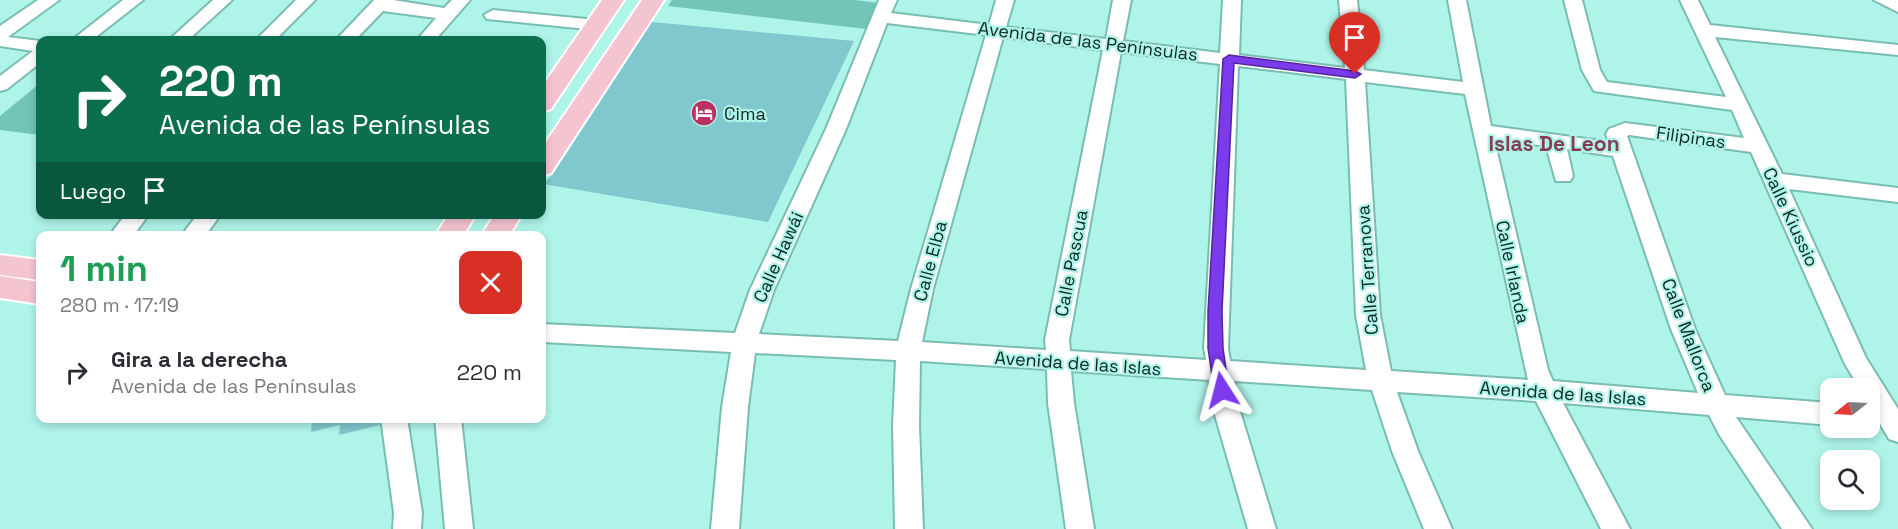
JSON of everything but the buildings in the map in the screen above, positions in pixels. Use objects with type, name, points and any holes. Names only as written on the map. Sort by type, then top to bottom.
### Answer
[{"type":"main road","points":[[546,97],[613,0]]},
{"type":"main road","points":[[546,161],[653,0]]},
{"type":"main road","points":[[0,265],[36,270]]},
{"type":"main road","points":[[0,287],[36,292]]},
{"type":"street","points":[[0,34],[50,0]]},
{"type":"street","points":[[86,36],[134,0]]},
{"type":"street","points":[[182,36],[223,0]]},
{"type":"street","points":[[269,36],[306,0]]},
{"type":"street","points":[[430,36],[461,0]]},
{"type":"street","name":"Calle Elba","points":[[909,529],[906,416],[908,351],[994,29],[1005,0]]},
{"type":"street","name":"Calle Pascua","points":[[1080,529],[1068,460],[1057,340],[1122,0]]},
{"type":"street","points":[[1232,0],[1215,311],[1218,373],[1226,408],[1262,529]]},
{"type":"street","name":"Calle Terranova","points":[[1348,0],[1355,74],[1368,315],[1380,382],[1400,439],[1438,529]]},
{"type":"street","name":"Calle Irlanda","points":[[1457,0],[1482,131],[1528,338],[1545,392],[1574,452],[1616,529]]},
{"type":"street","points":[[1573,0],[1591,70],[1601,87],[1738,105]]},
{"type":"street","name":"Calle Kiussio","points":[[1689,0],[1856,362],[1889,422]]},
{"type":"street","points":[[1883,0],[1898,6]]},
{"type":"street","points":[[1888,0],[1898,6]]},
{"type":"street","points":[[349,36],[382,2],[449,14]]},
{"type":"street","name":"Avenida de las Penínsulas","points":[[884,8],[994,29],[1474,89]]},
{"type":"street","name":"Calle Hawái","points":[[725,529],[735,407],[744,343],[762,290],[836,129],[884,8]]},
{"type":"street","points":[[493,15],[597,24]]},
{"type":"street","points":[[1702,30],[1898,50]]},
{"type":"street","points":[[0,40],[36,45]]},
{"type":"street","points":[[0,85],[36,57]]},
{"type":"street","name":"Filipinas","points":[[1482,131],[1555,141],[1622,140],[1757,146]]},
{"type":"street","name":"Calle Mallorca","points":[[1622,140],[1683,329],[1716,404],[1729,428],[1798,529]]},
{"type":"street","points":[[1555,141],[1563,176]]},
{"type":"street","points":[[1773,180],[1898,195]]},
{"type":"street","points":[[124,231],[135,219]]},
{"type":"street","points":[[196,231],[207,219]]},
{"type":"street","name":"Avenida de las Islas","points":[[546,333],[908,351],[1218,373],[1545,392],[1820,413]]},
{"type":"street","points":[[395,423],[408,513],[407,529]]},
{"type":"street","points":[[448,423],[459,529]]},
{"type":"green space","points":[[672,0],[855,0],[878,3],[866,29],[668,6]]},
{"type":"green space","points":[[36,86],[36,134],[0,130],[0,116]]},
{"type":"place","name":"Cima","points":[[704,113]]},
{"type":"district","name":"Islas De Leon","points":[[1554,143]]},
{"type":"route","points":[[1222,390],[1218,373],[1215,311],[1229,59],[1355,74]]}]
